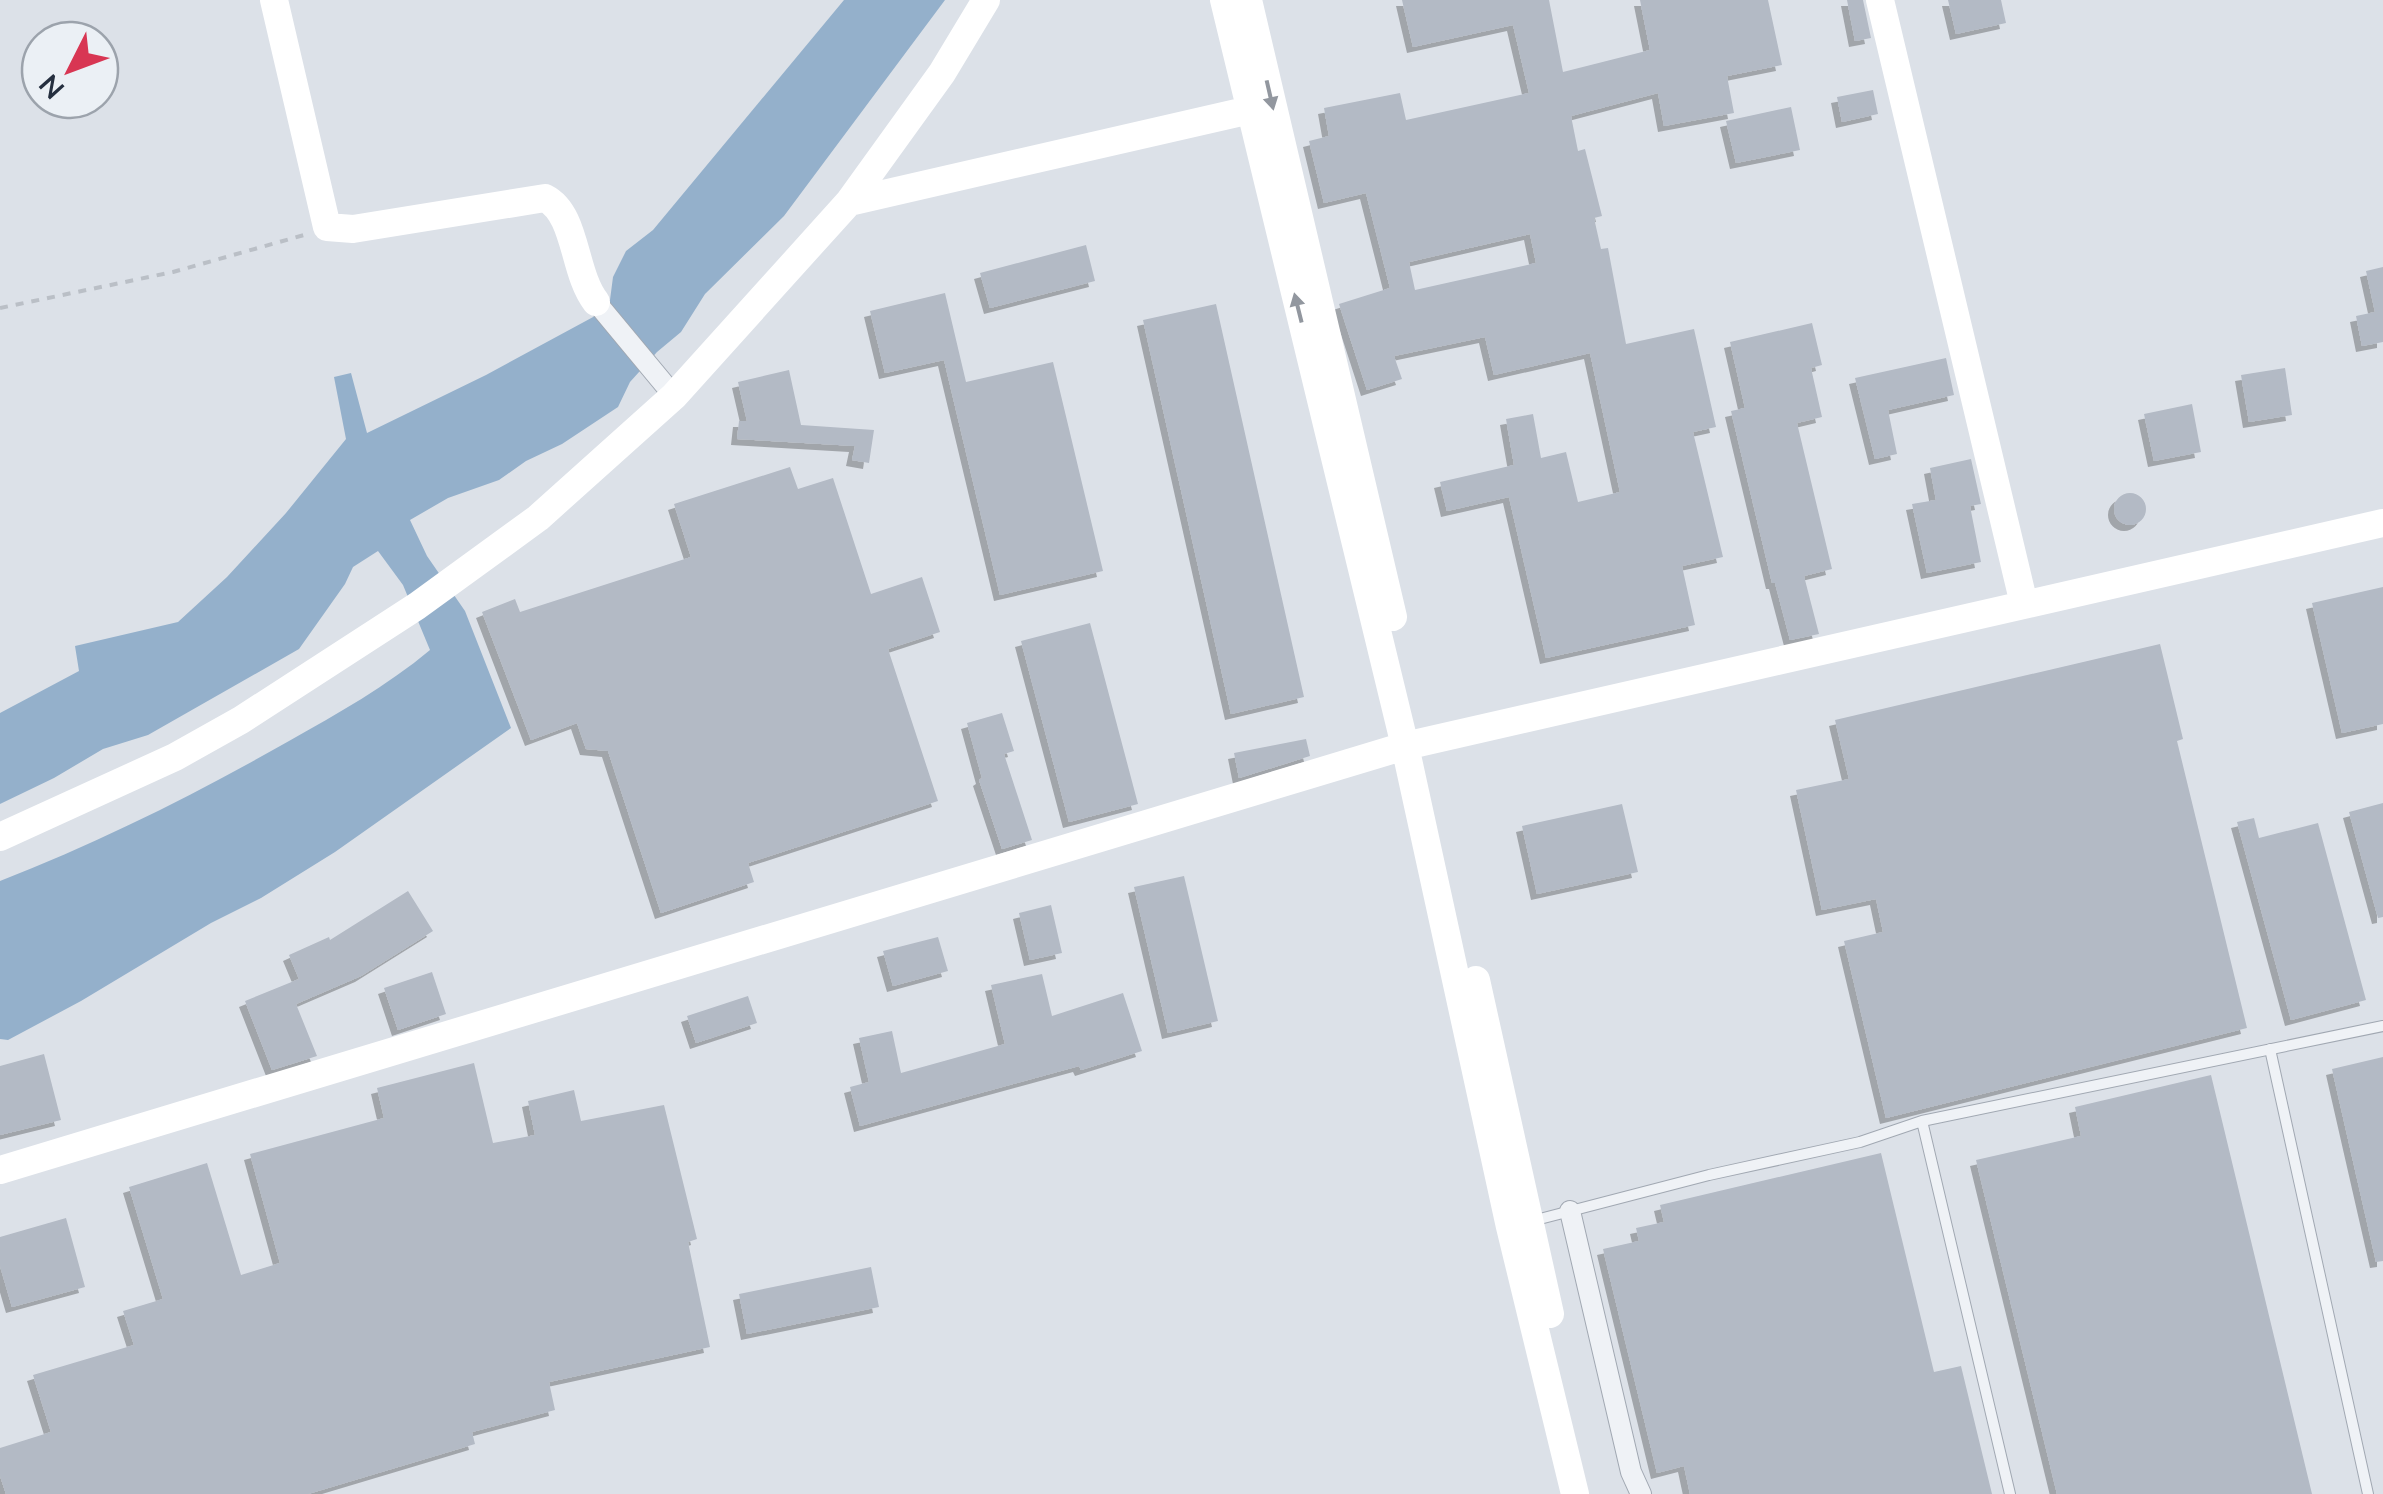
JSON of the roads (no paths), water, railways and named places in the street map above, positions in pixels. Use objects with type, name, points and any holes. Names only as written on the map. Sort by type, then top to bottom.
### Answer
[{"type":"street","points":[[274,0],[327,227],[353,229],[545,198],[556,203],[566,221],[584,287],[674,396]]},
{"type":"street","points":[[0,837],[175,757],[224,730],[417,606],[538,518],[674,396],[849,202],[942,73],[986,0]]},
{"type":"street","points":[[1224,0],[1414,744]]},
{"type":"street","points":[[1248,0],[1520,1224],[1575,1494]]},
{"type":"street","points":[[1880,0],[2024,604]]},
{"type":"street","points":[[849,202],[1250,110]]},
{"type":"street","points":[[0,1170],[1414,744],[2383,523]]},
{"type":"street","points":[[1570,1212],[1632,1472],[1641,1494]]},
{"type":"street","points":[[1520,1224],[1591,1494]]},
{"type":"lane","points":[[1520,1224],[1708,1175],[1860,1142],[1922,1121],[2383,1026]]},
{"type":"lane","points":[[2270,1049],[2368,1494]]},
{"type":"lane","points":[[1922,1121],[2010,1494]]},
{"type":"water","points":[[844,0],[945,0],[784,216],[705,294],[681,332],[630,382],[618,407],[499,480],[448,498],[410,520],[427,556],[465,611],[511,728],[335,852],[261,898],[211,923],[81,1001],[8,1040],[0,1039],[0,881],[111,834],[219,780],[361,699],[430,650],[403,585],[378,551],[353,567],[299,649],[148,735],[103,749],[0,804],[0,713],[79,671],[75,646],[178,622],[227,577],[346,439],[334,377],[351,373],[367,433],[595,316],[610,300],[613,277],[626,251],[653,230]]}]
